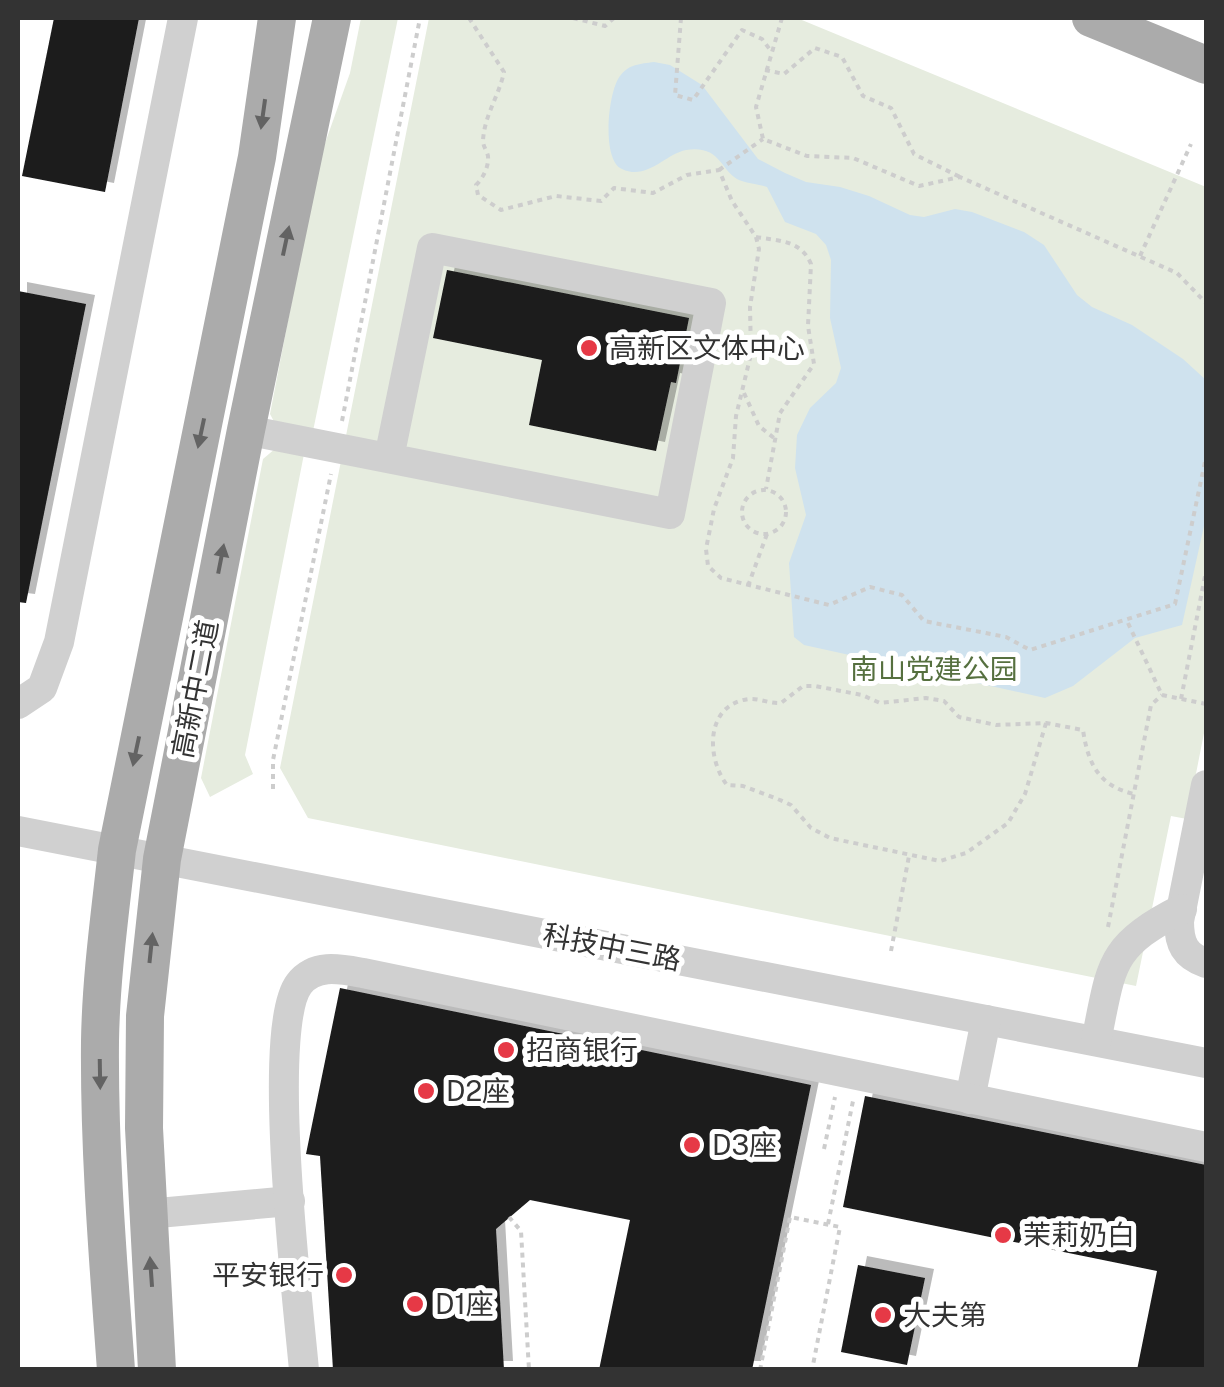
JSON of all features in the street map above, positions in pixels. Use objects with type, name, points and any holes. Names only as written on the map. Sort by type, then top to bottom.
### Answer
[{"type":"main road","name":"高新中二道","points":[[116,1370],[101,1131],[100,1039],[117,850],[257,157],[277,18]]},
{"type":"main road","name":"高新中二道","points":[[157,1370],[147,1214],[145,1016],[162,859],[332,18]]},
{"type":"main road","points":[[1091,18],[1206,65]]},
{"type":"street","points":[[18,704],[42,688],[59,642],[183,18]]},
{"type":"street","points":[[246,430],[670,514],[711,303],[432,248],[390,458]]},
{"type":"street","points":[[1206,785],[1179,937],[1185,950],[1206,963]]},
{"type":"street","name":"科技中三路","points":[[18,831],[1206,1063]]},
{"type":"street","points":[[1096,1042],[1116,958],[1141,933],[1182,910]]},
{"type":"street","points":[[304,1370],[285,1147],[287,1017],[300,982],[324,969],[362,973],[846,1086],[970,1099],[1206,1147]]},
{"type":"street","points":[[970,1099],[986,1020]]},
{"type":"street","points":[[147,1214],[290,1202]]},
{"type":"path","points":[[273,789],[273,760],[420,18]]},
{"type":"path","points":[[574,18],[605,26],[614,18]]},
{"type":"path","points":[[682,18],[674,94],[693,100],[742,30],[762,39],[770,52]]},
{"type":"path","points":[[763,139],[756,107],[782,18]]},
{"type":"path","points":[[765,70],[784,74],[815,48],[842,57],[863,96],[891,108],[914,154],[1177,272],[1206,303]]},
{"type":"path","points":[[720,169],[763,139]]},
{"type":"path","points":[[763,139],[807,156],[853,158],[919,186],[960,177]]},
{"type":"path","points":[[1140,256],[1191,144]]},
{"type":"path","points":[[756,238],[802,248],[810,264],[808,326],[814,364],[780,413],[766,489]]},
{"type":"path","points":[[742,391],[758,426],[774,438]]},
{"type":"path","points":[[775,594],[828,605],[870,587],[902,594],[924,621],[1006,638],[1030,650],[1127,621],[1172,606],[1177,600],[1206,457]]},
{"type":"path","points":[[766,489],[778,494],[786,511],[779,529],[767,534],[754,532],[742,516],[747,497],[766,489]]},
{"type":"path","points":[[747,587],[767,534]]},
{"type":"path","points":[[1181,700],[1206,571]]},
{"type":"path","points":[[1127,621],[1162,696]]},
{"type":"path","points":[[1046,723],[1025,794],[1008,823],[981,844],[952,859],[932,861],[823,835],[811,828],[791,805],[743,786],[727,785],[712,754],[716,726],[723,713],[748,699],[781,703],[797,689],[809,685],[856,694],[880,704],[926,698],[944,701],[956,716],[996,725],[1046,723],[1083,730],[1096,772],[1118,790],[1134,794]]},
{"type":"path","points":[[1162,696],[1206,704]]},
{"type":"path","points":[[1105,938],[1151,705],[1162,696]]},
{"type":"path","points":[[891,951],[909,856]]},
{"type":"path","points":[[824,1149],[846,1086]]},
{"type":"path","points":[[828,1224],[846,1086]]},
{"type":"path","points":[[510,1217],[521,1231],[529,1370]]},
{"type":"path","points":[[762,1369],[790,1217],[840,1226],[812,1370]]},
{"type":"green space","points":[[361,18],[398,18],[312,436],[279,431],[270,414],[319,160],[350,73]]},
{"type":"green space","name":"南山党建公园","points":[[429,18],[797,18],[1206,187],[1206,723],[1187,819],[1171,816],[1136,986],[308,818],[280,768]]},
{"type":"green space","points":[[276,448],[304,454],[245,755],[253,774],[210,797],[201,778],[263,459]]},
{"type":"water","points":[[654,62],[670,65],[702,85],[758,159],[785,173],[806,182],[869,196],[910,215],[924,217],[955,209],[1024,232],[1044,245],[1077,295],[1092,307],[1132,325],[1183,359],[1206,380],[1206,517],[1182,625],[1135,638],[1073,686],[1045,698],[804,645],[794,637],[789,563],[806,515],[795,468],[797,435],[810,408],[836,383],[841,368],[830,318],[831,260],[826,245],[816,234],[785,222],[767,187],[737,179],[713,154],[686,150],[640,172],[622,169],[615,163],[609,125],[616,84],[627,69]]},
{"type":"building","points":[[54,18],[139,18],[105,192],[22,176]]},
{"type":"building","name":"高新区文体中心","points":[[447,270],[689,318],[676,383],[671,382],[656,451],[529,425],[542,360],[433,338]]},
{"type":"building","points":[[18,291],[86,304],[26,603],[18,602]]},
{"type":"building","points":[[340,988],[811,1085],[752,1370],[599,1370],[630,1220],[530,1200],[496,1229],[504,1370],[333,1370],[320,1156],[306,1154]]},
{"type":"building","points":[[865,1096],[1206,1165],[1206,1370],[1137,1370],[1157,1271],[843,1207]]},
{"type":"building","name":"大夫第","points":[[858,1265],[925,1278],[907,1365],[841,1352]]},
{"type":"place","name":"高新区文体中心","points":[[589,348]]},
{"type":"place","name":"招商银行","points":[[506,1050]]},
{"type":"place","name":"D2座","points":[[426,1091]]},
{"type":"place","name":"D3座","points":[[692,1145]]},
{"type":"place","name":"茉莉奶白","points":[[1003,1235]]},
{"type":"place","name":"平安银行","points":[[344,1275]]},
{"type":"place","name":"D1座","points":[[415,1304]]},
{"type":"place","name":"大夫第","points":[[883,1315]]}]
